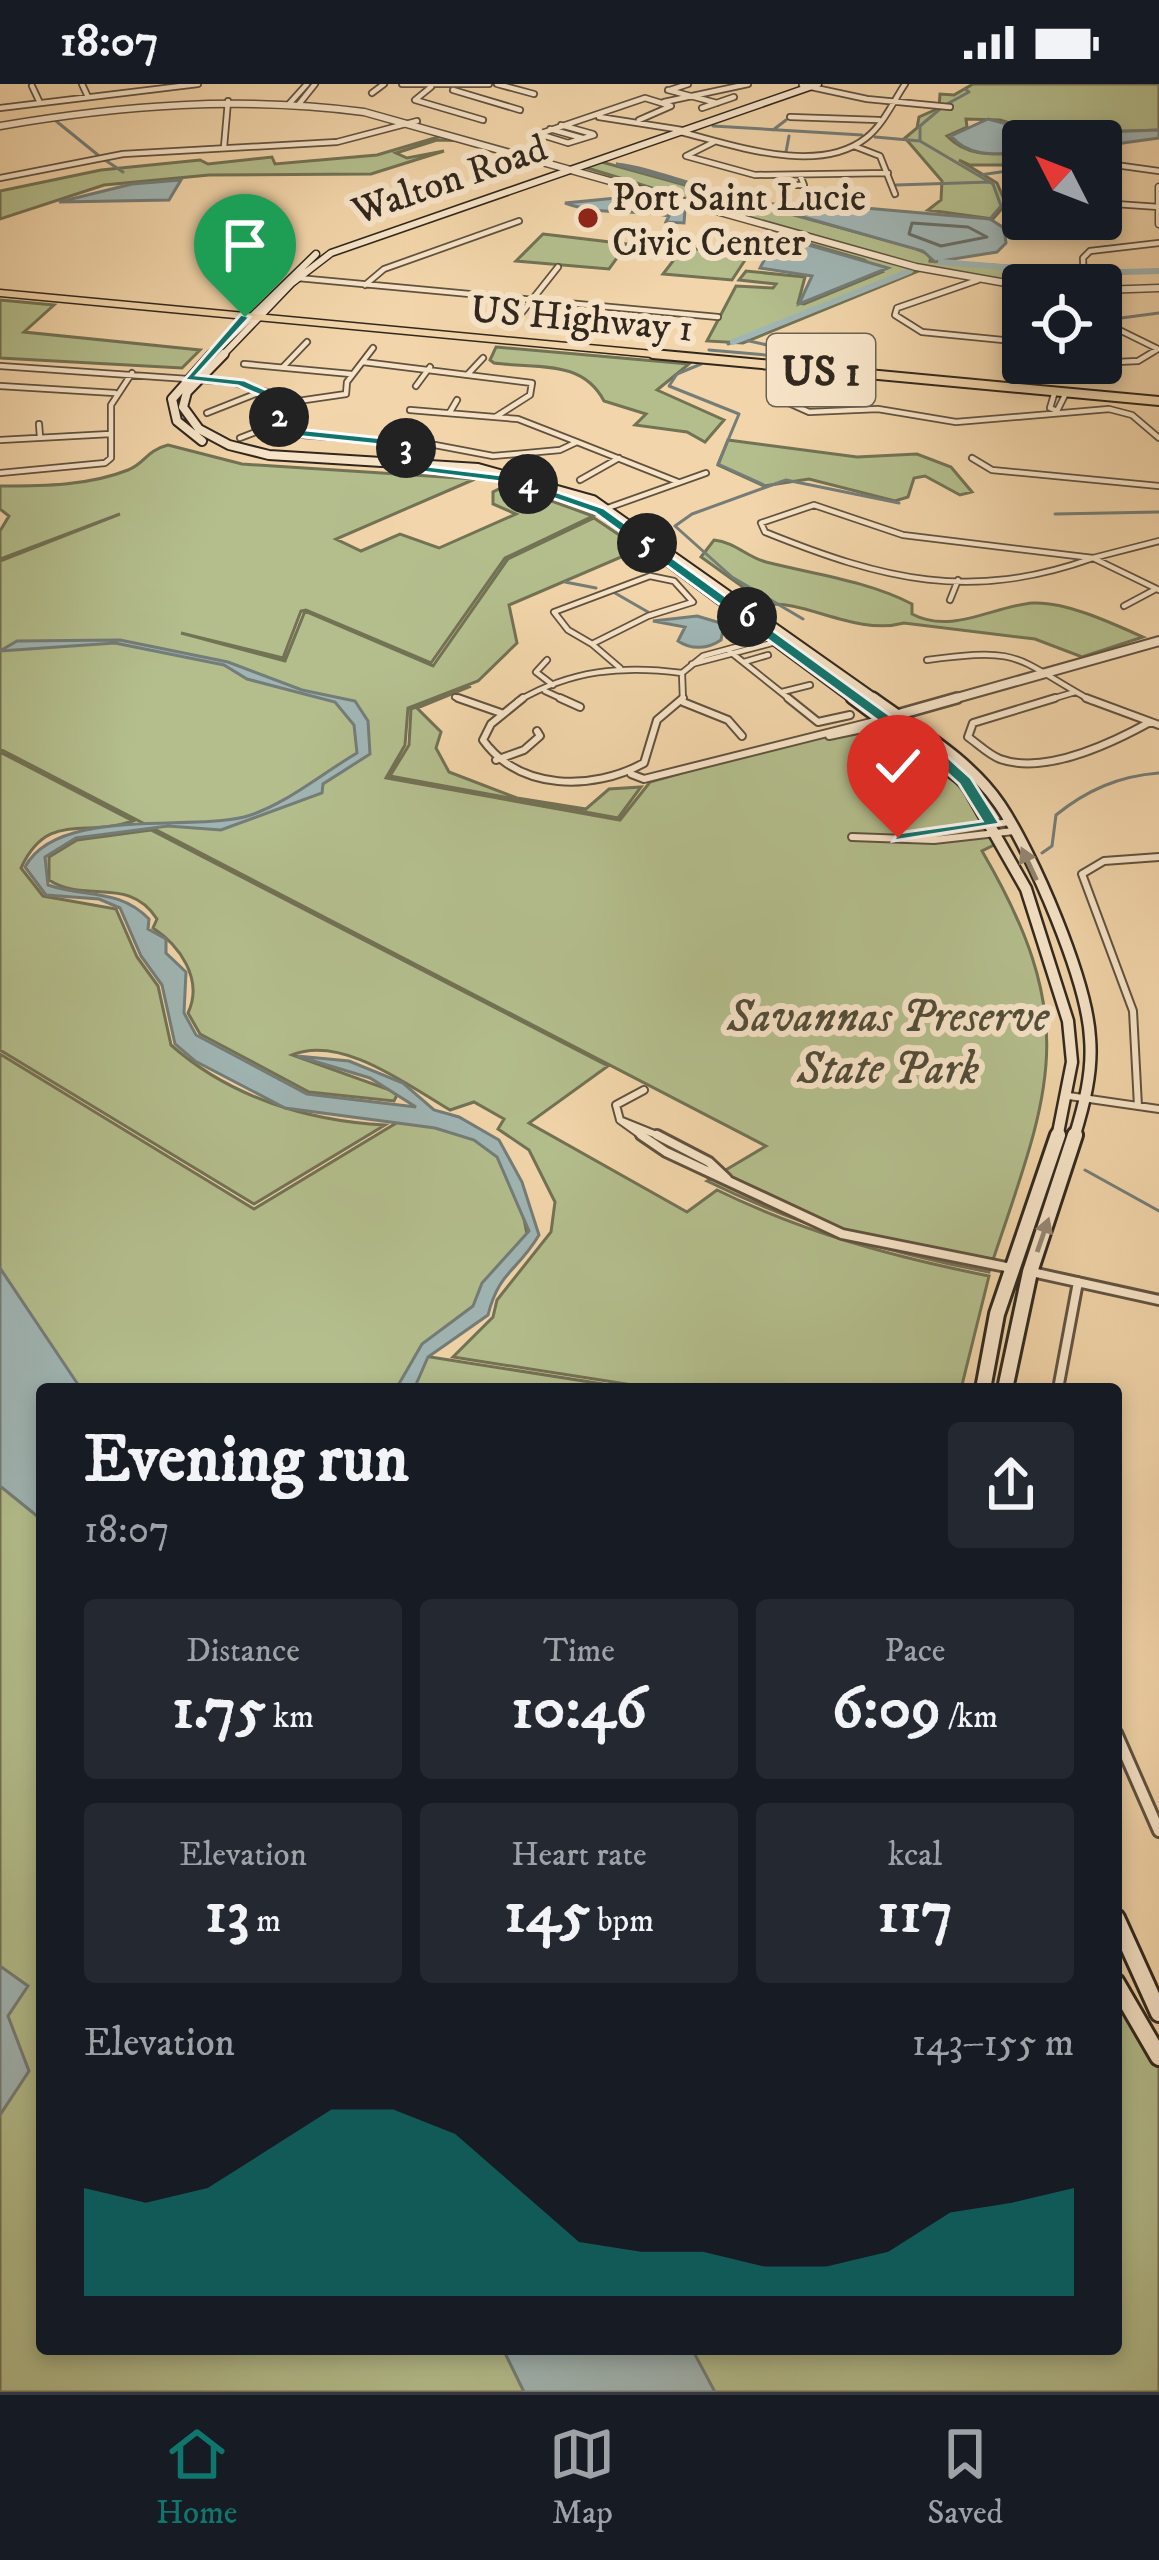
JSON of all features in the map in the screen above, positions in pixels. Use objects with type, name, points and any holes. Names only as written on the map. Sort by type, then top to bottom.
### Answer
[{"type":"main road","name":"Walton Road","points":[[254,315],[299,265],[330,246],[809,85]]},
{"type":"main road","name":"Walton Road","points":[[254,315],[346,245],[569,166]]},
{"type":"main road","name":"US Highway 1","points":[[0,291],[1159,398]]},
{"type":"main road","name":"US Highway 1","points":[[0,291],[254,315],[510,330],[799,365],[1159,398]]},
{"type":"main road","points":[[22,296],[51,293]]},
{"type":"main road","points":[[254,315],[194,378],[183,399],[186,415],[222,443],[299,458],[519,476],[604,509],[980,779],[1011,826],[1087,1006],[1091,1043],[1086,1099],[1030,1272],[1006,1383]]},
{"type":"main road","points":[[483,338],[510,330]]},
{"type":"main road","points":[[1060,392],[1079,388]]},
{"type":"main road","points":[[896,718],[965,782],[995,829],[1055,960],[1073,1046],[1069,1096],[1011,1268],[984,1383]]},
{"type":"main road","points":[[1122,1931],[1159,2013]]},
{"type":"main road","points":[[1122,1994],[1159,2057]]},
{"type":"street","points":[[82,84],[88,98]]},
{"type":"street","points":[[132,84],[136,93]]},
{"type":"street","points":[[0,108],[198,84]]},
{"type":"street","points":[[295,103],[307,84]]},
{"type":"street","points":[[295,103],[315,84]]},
{"type":"street","points":[[372,93],[384,84]]},
{"type":"street","points":[[401,84],[452,88],[489,84]]},
{"type":"street","points":[[497,84],[534,94]]},
{"type":"street","points":[[688,84],[668,90],[717,103]]},
{"type":"street","points":[[663,102],[748,84]]},
{"type":"street","points":[[854,146],[905,84]]},
{"type":"street","points":[[809,85],[892,102],[950,107]]},
{"type":"street","points":[[32,86],[40,103]]},
{"type":"street","points":[[431,87],[415,100],[484,120]]},
{"type":"street","points":[[452,88],[520,110]]},
{"type":"street","points":[[553,119],[564,124],[595,135],[568,143],[539,136],[549,129],[564,124],[645,98],[672,108],[639,120]]},
{"type":"street","points":[[702,108],[734,98]]},
{"type":"street","points":[[224,147],[228,102]]},
{"type":"street","points":[[0,124],[178,104],[295,103],[414,122],[681,200],[1002,283]]},
{"type":"street","points":[[586,117],[639,120],[784,154],[854,146],[877,152],[896,194]]},
{"type":"street","points":[[790,117],[879,120]]},
{"type":"street","points":[[0,178],[123,154],[335,142],[414,122]]},
{"type":"street","points":[[549,129],[583,139]]},
{"type":"street","points":[[716,141],[686,156],[714,166],[785,175],[888,173]]},
{"type":"street","points":[[1122,166],[1159,171]]},
{"type":"street","points":[[785,175],[789,185],[800,188],[805,185],[800,175]]},
{"type":"street","points":[[1159,187],[1159,224]]},
{"type":"street","points":[[1122,204],[1157,207]]},
{"type":"street","points":[[364,286],[384,269],[519,221]]},
{"type":"street","points":[[1083,264],[1090,250],[1159,243]]},
{"type":"street","points":[[510,330],[557,267]]},
{"type":"street","points":[[974,279],[961,290],[909,302],[894,313],[911,329],[1002,340]]},
{"type":"street","points":[[297,280],[718,317]]},
{"type":"street","points":[[1122,289],[1159,288]]},
{"type":"street","points":[[1122,331],[1158,349],[1138,361],[1122,362]]},
{"type":"street","points":[[282,368],[307,342]]},
{"type":"street","points":[[0,366],[240,383],[283,401],[337,398],[349,391],[351,374],[373,348]]},
{"type":"street","points":[[467,375],[483,358]]},
{"type":"street","points":[[363,362],[532,383],[530,395],[497,416]]},
{"type":"street","points":[[244,364],[351,374]]},
{"type":"street","points":[[799,365],[796,377],[770,392],[773,400],[815,413],[878,409],[958,422],[1057,411],[1122,411],[1159,438]]},
{"type":"street","points":[[416,386],[430,368]]},
{"type":"street","points":[[0,473],[105,463],[111,458],[115,393],[132,373]]},
{"type":"street","points":[[0,386],[115,393]]},
{"type":"street","points":[[207,413],[261,392]]},
{"type":"street","points":[[1057,411],[1050,408],[1060,392]]},
{"type":"street","points":[[450,412],[457,400]]},
{"type":"street","points":[[279,423],[283,401]]},
{"type":"street","points":[[410,410],[497,416],[556,428],[577,442],[678,482]]},
{"type":"street","points":[[240,438],[279,423],[303,435],[522,455],[560,450],[577,442]]},
{"type":"street","points":[[39,424],[40,437]]},
{"type":"street","points":[[0,440],[110,434]]},
{"type":"street","points":[[403,464],[407,444]]},
{"type":"street","points":[[517,464],[522,455]]},
{"type":"street","points":[[580,480],[591,469],[621,458]]},
{"type":"street","points":[[972,458],[992,470],[1159,486]]},
{"type":"street","points":[[604,509],[706,473]]},
{"type":"street","points":[[1158,589],[1088,556],[903,535],[814,505],[761,524],[765,532],[848,563],[958,580],[1022,581],[1088,556],[1159,541]]},
{"type":"street","points":[[590,645],[648,616],[688,606],[692,597],[664,577],[640,574],[554,612],[568,633],[590,645],[613,656],[620,668]]},
{"type":"street","points":[[950,600],[958,580]]},
{"type":"street","points":[[1124,606],[1158,589]]},
{"type":"street","points":[[682,702],[682,673],[691,664],[782,637]]},
{"type":"street","points":[[630,773],[644,779],[816,736],[850,734],[1159,645]]},
{"type":"street","points":[[730,651],[818,722],[850,715]]},
{"type":"street","points":[[927,660],[1009,654],[1075,692],[1154,724]]},
{"type":"street","points":[[744,662],[768,656]]},
{"type":"street","points":[[547,660],[536,672],[554,685]]},
{"type":"street","points":[[682,673],[620,668],[554,685],[501,713],[483,740],[495,760],[530,774],[586,782],[630,773],[644,763],[657,720],[682,702]]},
{"type":"street","points":[[782,692],[810,685]]},
{"type":"street","points":[[544,690],[580,706]]},
{"type":"street","points":[[1075,692],[973,722],[968,737],[999,758],[1032,763],[1154,724]]},
{"type":"street","points":[[454,698],[501,713]]},
{"type":"street","points":[[682,702],[728,720],[742,736]]},
{"type":"street","points":[[495,760],[529,747],[540,736],[537,731]]},
{"type":"street","points":[[852,837],[969,837],[1011,826]]},
{"type":"street","points":[[963,829],[969,837]]},
{"type":"street","points":[[918,837],[995,829]]},
{"type":"street","points":[[1138,1106],[1143,1058],[1137,1008],[1082,874],[1088,866],[1104,862],[1159,857]]},
{"type":"street","points":[[644,1090],[614,1108],[620,1120],[659,1148],[842,1234],[1159,1300]]},
{"type":"street","points":[[1069,1096],[1159,1109]]},
{"type":"street","points":[[620,1120],[722,1169],[727,1181]]},
{"type":"street","points":[[659,1148],[671,1141]]},
{"type":"street","points":[[1059,1383],[1078,1282]]},
{"type":"street","points":[[1122,1745],[1159,1831]]},
{"type":"green space","points":[[973,84],[1159,84],[1159,130],[1122,131],[1122,120],[966,119],[967,127],[947,136],[964,148],[1002,153],[1002,165],[970,165],[959,160],[997,183],[1002,209],[993,219],[928,210],[941,200],[942,181],[905,138],[917,128],[919,117],[939,108],[940,94],[954,95]]},
{"type":"green space","points":[[448,134],[472,141],[437,140],[396,153],[407,158],[444,151],[371,174],[209,175],[104,185],[0,219],[0,191],[101,170],[200,160],[208,164],[272,157],[275,164],[377,155]]},
{"type":"green space","points":[[598,161],[914,248],[931,255],[930,261],[1002,266],[1002,280],[830,244],[587,168]]},
{"type":"green space","points":[[543,234],[627,244],[609,269],[516,261]]},
{"type":"green space","points":[[778,235],[921,270],[743,343],[707,341],[736,286],[773,288],[776,284],[739,280],[746,271],[805,277],[798,303],[804,304],[882,272],[864,260]]},
{"type":"green space","points":[[683,248],[749,254],[732,280],[663,274]]},
{"type":"green space","points":[[0,300],[54,305],[24,332],[200,350],[182,368],[0,358]]},
{"type":"green space","points":[[496,347],[689,364],[657,390],[724,420],[705,442],[687,432],[635,425],[646,414],[604,401],[584,378],[557,368],[494,363],[490,360]]},
{"type":"green space","points":[[728,440],[857,457],[917,454],[951,467],[972,492],[960,495],[925,476],[914,478],[908,497],[895,501],[809,479],[764,486],[718,465]]},
{"type":"green space","name":"Savannas Preserve State Park","points":[[168,445],[242,464],[475,479],[336,539],[361,551],[400,534],[439,548],[516,514],[493,504],[493,492],[507,485],[593,516],[505,558],[431,663],[306,610],[301,611],[283,658],[181,633],[285,661],[305,611],[433,666],[508,559],[594,518],[640,549],[509,605],[517,643],[478,681],[408,708],[405,745],[386,778],[620,820],[650,782],[796,741],[891,726],[952,778],[976,809],[994,845],[982,851],[1035,966],[1045,1015],[1040,1107],[989,1272],[845,1236],[707,1181],[766,1146],[0,749],[0,561],[120,514],[0,559],[0,531],[9,516],[0,509],[0,486],[97,479],[134,467]]},
{"type":"green space","points":[[714,540],[766,562],[877,589],[912,604],[912,614],[927,620],[957,621],[1046,603],[1089,614],[1143,637],[1082,657],[1035,639],[904,623],[867,625],[797,607],[768,605],[701,557]]},
{"type":"green space","points":[[471,686],[417,708],[441,732],[436,748],[449,772],[517,798],[586,809],[609,789],[641,787],[618,818],[390,776],[409,745],[411,709]]},
{"type":"green space","points":[[0,752],[133,821],[56,832],[32,850],[21,868],[43,896],[116,909],[137,957],[158,986],[171,1045],[218,1079],[271,1103],[327,1118],[385,1125],[254,1204],[0,1050]]},
{"type":"green space","points":[[151,830],[608,1066],[529,1123],[687,1212],[717,1190],[850,1242],[989,1276],[962,1383],[620,1383],[453,1357],[493,1317],[497,1300],[551,1232],[555,1202],[529,1150],[498,1129],[504,1119],[474,1102],[450,1110],[353,1057],[312,1050],[292,1055],[390,1090],[397,1095],[394,1101],[309,1092],[200,1034],[188,1013],[193,988],[186,964],[153,928],[157,919],[146,906],[120,894],[77,890],[49,880],[49,857],[77,840]]},
{"type":"green space","points":[[0,1054],[254,1209],[408,1116],[493,1146],[521,1204],[529,1244],[474,1311],[424,1356],[597,1383],[36,1383],[36,2355],[1122,2355],[1122,2006],[1159,2064],[1159,2392],[0,2392]]},
{"type":"water","points":[[988,119],[1002,123],[1002,154],[966,148],[951,136]]},
{"type":"water","points":[[1159,130],[1159,138],[1122,143],[1122,131]]},
{"type":"water","points":[[616,164],[768,203],[799,206],[827,201],[849,188],[848,198],[865,208],[990,219],[1002,227],[1006,243],[997,252],[935,262],[923,251]]},
{"type":"water","points":[[181,180],[169,200],[59,202],[132,184]]},
{"type":"water","points":[[637,196],[685,210],[684,223],[666,222],[669,216],[591,210],[565,203]]},
{"type":"water","points":[[784,238],[888,268],[799,304],[812,276],[760,268],[775,240]]},
{"type":"water","points":[[697,616],[724,624],[721,640],[705,647],[688,646],[678,641],[685,627],[653,621]]},
{"type":"water","points":[[120,640],[228,662],[302,690],[355,701],[368,721],[370,754],[323,784],[322,793],[221,830],[168,826],[76,838],[45,857],[48,885],[126,902],[149,919],[148,929],[166,939],[166,953],[186,972],[184,1013],[196,1035],[307,1094],[416,1107],[370,1078],[297,1056],[349,1061],[403,1083],[434,1110],[459,1117],[499,1140],[522,1182],[539,1235],[503,1280],[488,1315],[428,1357],[417,1383],[399,1383],[422,1344],[473,1306],[482,1283],[529,1231],[497,1157],[474,1140],[435,1128],[285,1108],[195,1061],[175,1044],[162,985],[141,956],[120,908],[99,899],[46,895],[25,867],[41,848],[93,829],[220,821],[259,812],[357,753],[354,725],[335,702],[247,679],[224,665],[115,643],[0,651],[17,641]]},
{"type":"water","points":[[0,1268],[77,1383],[36,1383],[36,1515],[0,1486]]},
{"type":"water","points":[[0,1966],[28,1986],[8,2016],[29,2071],[0,2115]]},
{"type":"water","points":[[506,2355],[695,2355],[715,2392],[524,2392]]},
{"type":"waterway","points":[[947,104],[969,92],[965,89]]},
{"type":"waterway","points":[[920,141],[920,126],[940,109]]},
{"type":"waterway","points":[[773,130],[786,120]]},
{"type":"waterway","points":[[56,121],[98,155]]},
{"type":"waterway","points":[[713,126],[773,130]]},
{"type":"waterway","points":[[773,130],[862,135]]},
{"type":"waterway","points":[[786,152],[789,136]]},
{"type":"waterway","points":[[875,137],[920,141]]},
{"type":"waterway","points":[[920,141],[990,182]]},
{"type":"waterway","points":[[105,160],[123,172]]},
{"type":"waterway","points":[[980,175],[1002,172]]},
{"type":"waterway","points":[[896,185],[990,182]]},
{"type":"waterway","points":[[990,182],[1001,206],[990,219]]},
{"type":"waterway","points":[[941,262],[1002,267]]},
{"type":"waterway","points":[[733,342],[910,271]]},
{"type":"waterway","points":[[1122,272],[1159,271]]},
{"type":"waterway","points":[[1122,318],[1159,313]]},
{"type":"waterway","points":[[740,339],[821,357]]},
{"type":"waterway","points":[[728,344],[733,342]]},
{"type":"waterway","points":[[709,350],[812,359]]},
{"type":"waterway","points":[[701,364],[677,374],[669,386],[739,414],[718,464],[764,485]]},
{"type":"waterway","points":[[803,619],[732,577],[675,526],[692,514],[786,480],[899,503]]},
{"type":"waterway","points":[[1055,514],[1159,512]]},
{"type":"waterway","points":[[565,582],[596,588]]},
{"type":"waterway","points":[[608,589],[648,612]]},
{"type":"waterway","points":[[1042,853],[1052,846],[1056,815],[1068,806],[1117,781],[1159,773]]},
{"type":"waterway","points":[[1085,1170],[1159,1211]]},
{"type":"place","name":"Port Saint Lucie Civic Center","points":[[588,218]]},
{"type":"route","points":[[245,317],[188,378],[240,383],[283,401],[279,423],[294,433],[407,444],[403,467],[511,480],[599,511],[943,761],[965,782],[992,824],[898,838]]}]
